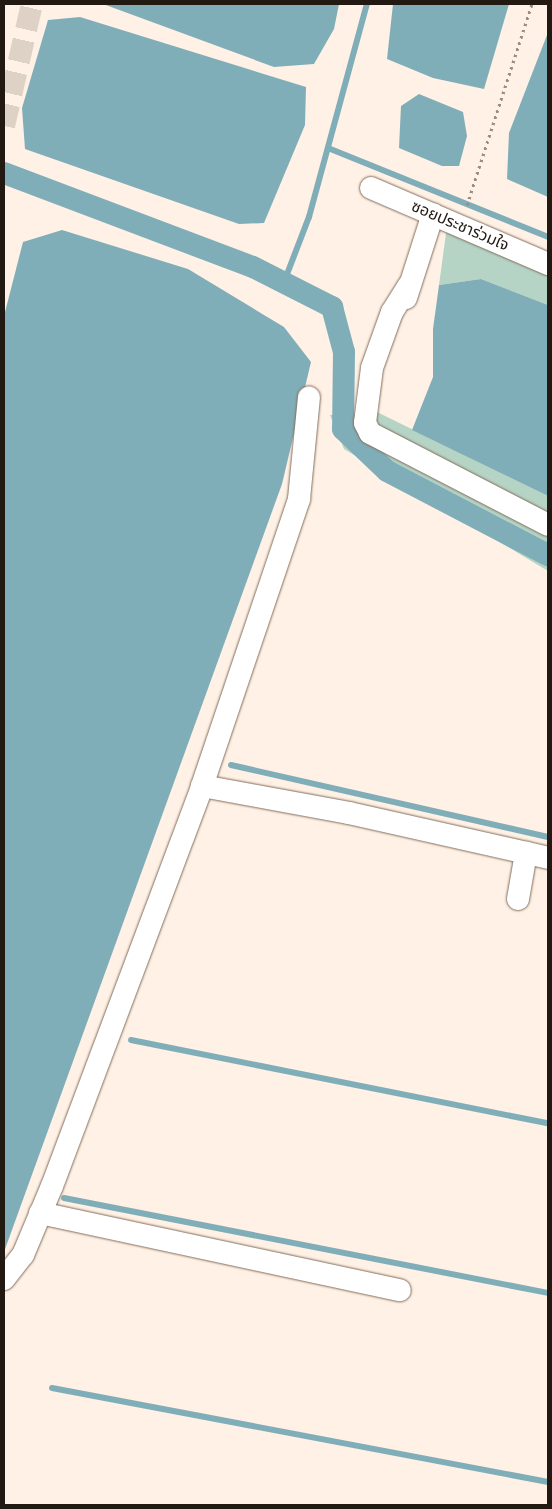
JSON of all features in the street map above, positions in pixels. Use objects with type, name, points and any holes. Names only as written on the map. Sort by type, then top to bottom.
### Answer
[{"type":"street","name":"ซอยประชาร่วมใจ","points":[[371,188],[548,264]]},
{"type":"street","points":[[433,214],[409,284],[383,336],[372,368],[365,423],[382,442],[548,525]]},
{"type":"street","points":[[4,1279],[23,1255],[40,1213],[202,786],[299,499],[308,397]]},
{"type":"street","points":[[202,786],[349,813],[548,858]]},
{"type":"street","points":[[518,899],[526,853]]},
{"type":"street","points":[[40,1213],[400,1290]]},
{"type":"path","points":[[461,226],[532,4]]},
{"type":"green space","points":[[447,226],[548,269],[548,305],[481,279],[439,285]]},
{"type":"green space","points":[[377,412],[548,496],[548,571],[344,449],[330,415]]},
{"type":"water","points":[[103,4],[339,4],[334,29],[314,64],[274,67]]},
{"type":"water","points":[[393,4],[509,4],[484,89],[433,78],[387,59]]},
{"type":"water","points":[[80,17],[306,87],[305,125],[264,223],[239,224],[25,149],[22,108],[48,20]]},
{"type":"water","points":[[547,35],[548,197],[507,179],[509,133]]},
{"type":"water","points":[[419,94],[463,112],[467,136],[459,166],[442,166],[399,148],[401,106]]},
{"type":"water","points":[[62,230],[188,269],[284,327],[311,362],[282,484],[4,1252],[4,316],[23,242]]},
{"type":"water","points":[[481,279],[548,305],[548,496],[412,430],[433,377],[433,329],[439,285]]},
{"type":"waterway","points":[[284,282],[309,217],[367,4]]},
{"type":"waterway","points":[[328,148],[548,237]]},
{"type":"waterway","points":[[4,173],[253,267],[332,307],[344,352],[343,429],[387,471],[548,555]]},
{"type":"waterway","points":[[231,765],[548,837]]},
{"type":"waterway","points":[[131,1040],[548,1123]]},
{"type":"waterway","points":[[64,1198],[548,1293]]},
{"type":"waterway","points":[[52,1388],[548,1482]]},
{"type":"tunnel","points":[[4,126],[32,4]]}]
